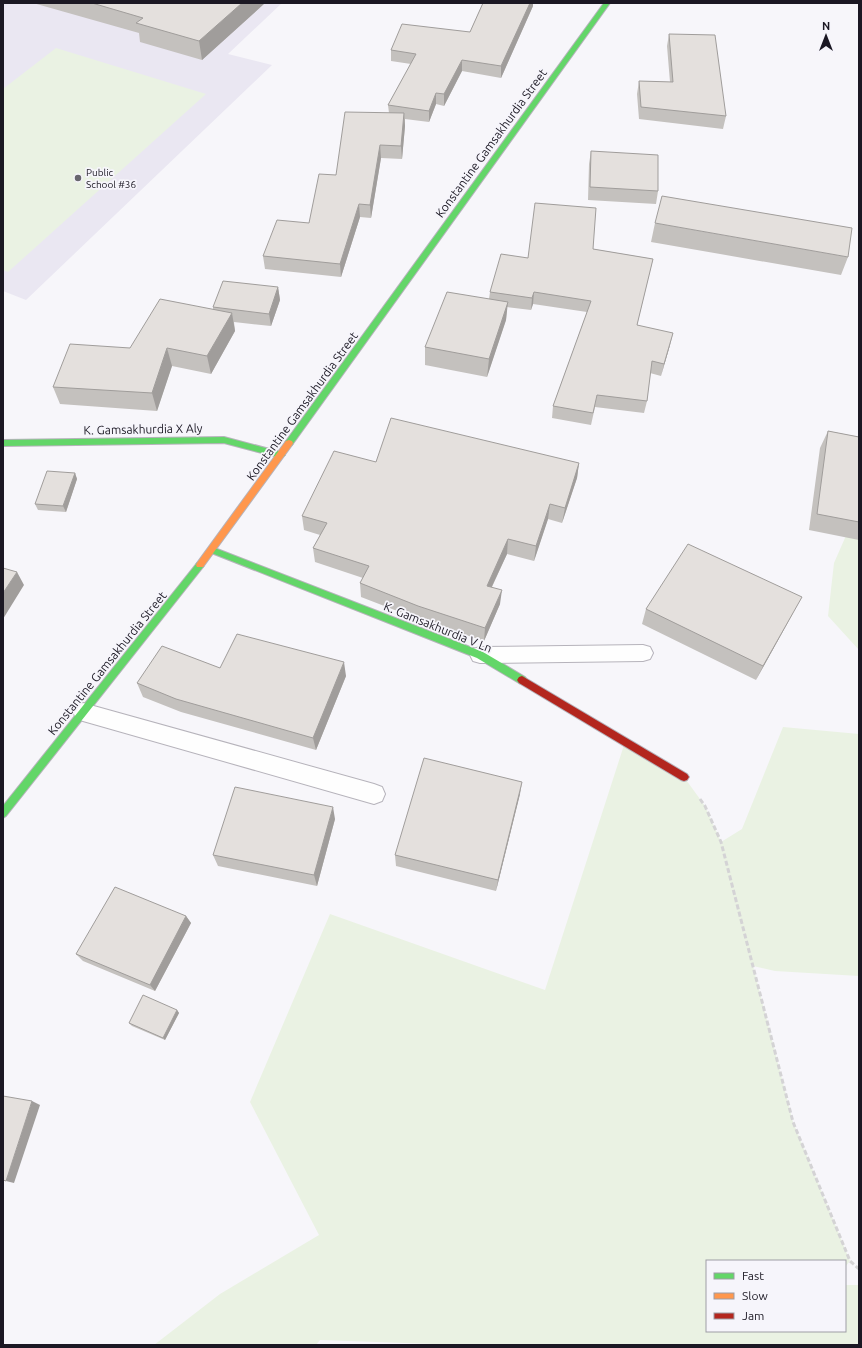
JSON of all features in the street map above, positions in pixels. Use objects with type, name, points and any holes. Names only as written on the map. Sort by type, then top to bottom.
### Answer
[{"type":"street","name":"Konstantine Gamsakhurdia Street","points":[[3,813],[212,550],[608,3]]},
{"type":"street","name":"K. Gamsakhurdia X Aly","points":[[3,443],[224,440],[281,455]]},
{"type":"street","name":"K. Gamsakhurdia V Ln","points":[[212,550],[480,655],[684,777]]},
{"type":"lane","points":[[480,655],[643,653]]},
{"type":"lane","points":[[83,712],[374,794]]},
{"type":"path","points":[[684,777],[706,806],[721,842],[793,1122],[850,1261],[859,1269]]},
{"type":"shaded area","name":"Public School #36","points":[[3,3],[282,3],[228,54],[272,65],[26,300],[3,291]]},
{"type":"green space","points":[[56,48],[206,94],[8,272],[3,270],[3,89]]},
{"type":"green space","points":[[859,506],[859,650],[828,616],[834,563]]},
{"type":"green space","points":[[783,727],[859,734],[859,976],[775,971],[753,966],[793,1122],[850,1261],[846,1266],[846,1260],[706,1260],[706,1332],[846,1332],[846,1285],[859,1285],[859,1345],[461,1345],[320,1340],[316,1345],[154,1345],[220,1294],[319,1235],[250,1102],[330,914],[545,990],[625,742],[684,777],[705,806],[721,842],[742,829]]},
{"type":"building","points":[[92,3],[242,3],[199,41],[136,23],[143,18]]},
{"type":"building","points":[[483,3],[530,3],[501,66],[462,60],[444,94],[436,93],[429,111],[388,105],[416,54],[391,50],[402,24],[470,32]]},
{"type":"building","points":[[669,34],[715,35],[726,116],[641,107],[639,81],[673,82]]},
{"type":"building","points":[[345,112],[404,113],[401,146],[380,145],[370,205],[359,204],[340,264],[263,256],[277,220],[309,223],[319,174],[336,175]]},
{"type":"building","points":[[591,151],[658,155],[658,191],[590,187]]},
{"type":"building","points":[[662,196],[852,228],[848,257],[655,223]]},
{"type":"building","points":[[535,203],[596,208],[593,249],[653,259],[637,325],[673,333],[664,364],[652,361],[647,401],[597,395],[593,413],[553,406],[591,301],[534,292],[532,298],[490,292],[501,254],[528,258]]},
{"type":"building","points":[[223,281],[278,287],[269,314],[213,307]]},
{"type":"building","points":[[447,292],[508,302],[489,359],[425,347]]},
{"type":"building","points":[[160,299],[232,313],[207,356],[167,348],[152,393],[53,387],[70,344],[130,348]]},
{"type":"building","points":[[391,418],[579,463],[565,508],[550,504],[536,546],[508,539],[487,586],[502,590],[485,628],[418,606],[360,583],[369,566],[313,548],[327,523],[302,516],[334,451],[376,462]]},
{"type":"building","points":[[828,431],[859,437],[859,522],[817,514]]},
{"type":"building","points":[[47,471],[75,473],[63,506],[35,504]]},
{"type":"building","points":[[688,544],[802,597],[763,666],[646,609]]},
{"type":"building","points":[[3,568],[17,572],[3,593]]},
{"type":"building","points":[[237,634],[344,662],[313,738],[176,699],[137,683],[162,646],[220,668]]},
{"type":"building","points":[[424,758],[522,782],[498,880],[395,855]]},
{"type":"building","points":[[235,787],[333,807],[314,875],[213,855]]},
{"type":"building","points":[[115,887],[186,916],[150,985],[76,954]]},
{"type":"building","points":[[143,995],[177,1010],[163,1038],[129,1023]]},
{"type":"building","points":[[3,1096],[32,1101],[6,1181],[3,1180]]},
{"type":"traffic: fast","points":[[289,443],[607,3]]},
{"type":"traffic: fast","points":[[3,443],[224,440],[281,455]]},
{"type":"traffic: fast","points":[[212,550],[480,655],[522,680]]},
{"type":"traffic: fast","points":[[3,813],[200,565]]},
{"type":"traffic: slow","points":[[200,565],[289,443]]},
{"type":"traffic: jam","points":[[522,680],[684,777]]},
{"type":"place","name":"Public School #36","points":[[78,178]]}]
